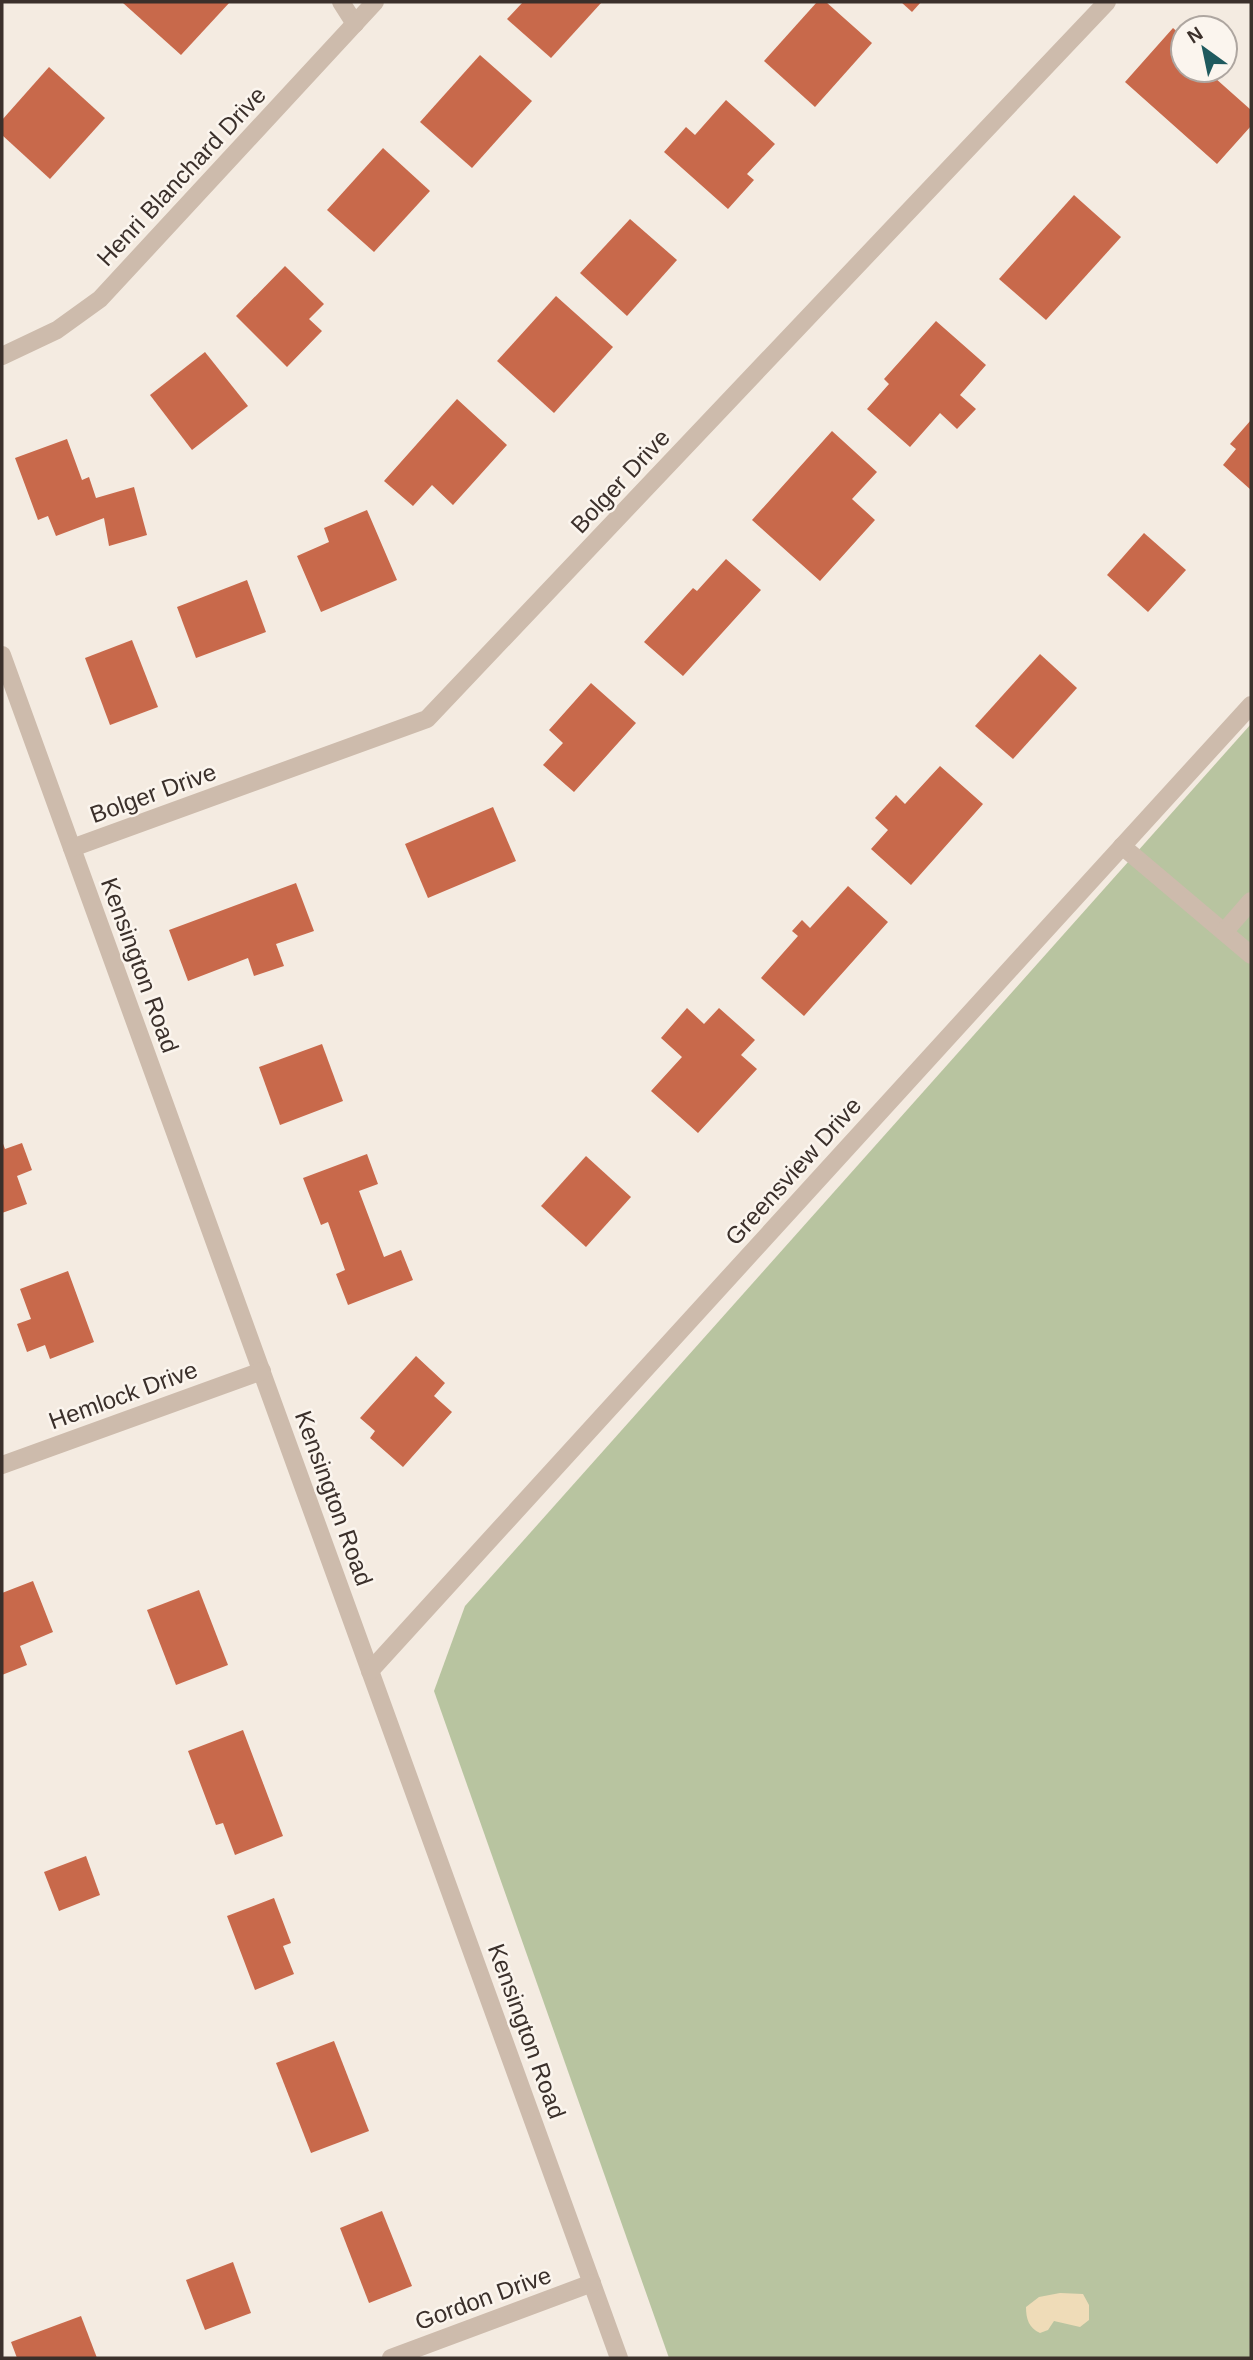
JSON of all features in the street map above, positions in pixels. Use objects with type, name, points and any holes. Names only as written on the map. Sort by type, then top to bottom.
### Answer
[{"type":"street","points":[[341,2],[355,24]]},
{"type":"street","name":"Henri Blanchard Drive","points":[[2,356],[57,330],[100,299],[375,2]]},
{"type":"street","name":"Bolger Drive","points":[[72,848],[427,719],[1107,2]]},
{"type":"street","name":"Kensington Road","points":[[2,655],[619,2358]]},
{"type":"street","name":"Greensview Drive","points":[[370,1671],[1251,705]]},
{"type":"street","points":[[1122,846],[1251,955]]},
{"type":"street","points":[[1224,932],[1251,901]]},
{"type":"street","name":"Hemlock Drive","points":[[2,1465],[261,1371]]},
{"type":"street","name":"Gordon Drive","points":[[391,2358],[592,2283]]},
{"type":"green space","points":[[1251,724],[1251,2358],[669,2358],[434,1691],[465,1606]]},
{"type":"sand","points":[[1060,2293],[1083,2294],[1089,2305],[1089,2320],[1080,2327],[1054,2321],[1048,2330],[1040,2333],[1033,2329],[1026,2307],[1039,2297]]},
{"type":"building","points":[[230,2],[181,55],[123,3]]},
{"type":"building","points":[[523,2],[602,2],[551,58],[507,19]]},
{"type":"building","points":[[817,2],[826,2],[872,43],[815,107],[764,61]]},
{"type":"building","points":[[901,2],[921,2],[912,12]]},
{"type":"building","points":[[1169,32],[1169,84],[1222,84],[1251,110],[1251,126],[1217,164],[1125,82]]},
{"type":"building","points":[[480,55],[532,101],[472,168],[420,122]]},
{"type":"building","points":[[49,67],[105,118],[50,179],[2,135],[2,120]]},
{"type":"building","points":[[726,100],[775,144],[747,174],[754,180],[728,209],[664,152],[686,127],[695,135]]},
{"type":"building","points":[[383,148],[430,191],[374,252],[327,210]]},
{"type":"building","points":[[1074,195],[1121,237],[1046,320],[999,279]]},
{"type":"building","points":[[630,219],[677,260],[627,316],[580,273]]},
{"type":"building","points":[[285,266],[324,304],[309,319],[322,331],[287,367],[236,316]]},
{"type":"building","points":[[556,296],[613,347],[554,413],[497,361]]},
{"type":"building","points":[[936,321],[986,365],[960,395],[976,409],[957,429],[940,413],[910,447],[867,409],[889,384],[884,379]]},
{"type":"building","points":[[205,352],[248,406],[192,450],[150,395]]},
{"type":"building","points":[[457,399],[507,445],[453,505],[432,485],[413,506],[384,481]]},
{"type":"building","points":[[1251,420],[1251,490],[1223,465],[1236,449],[1230,444]]},
{"type":"building","points":[[832,431],[877,472],[852,499],[875,520],[820,581],[752,520]]},
{"type":"building","points":[[67,439],[82,480],[89,477],[96,498],[134,487],[147,535],[109,546],[104,518],[56,536],[48,516],[38,520],[15,458]]},
{"type":"building","points":[[367,510],[397,580],[321,612],[297,556],[329,542],[324,528]]},
{"type":"building","points":[[1144,533],[1186,570],[1148,612],[1107,575]]},
{"type":"building","points":[[726,559],[761,590],[683,676],[644,642],[693,588],[697,591]]},
{"type":"building","points":[[247,580],[266,632],[196,658],[177,607]]},
{"type":"building","points":[[132,640],[158,707],[110,725],[85,658]]},
{"type":"building","points":[[1040,654],[1077,688],[1013,759],[975,726]]},
{"type":"building","points":[[591,683],[636,723],[574,792],[543,765],[563,743],[549,730]]},
{"type":"building","points":[[940,766],[983,804],[911,885],[871,849],[888,830],[875,818],[896,795],[905,804]]},
{"type":"building","points":[[493,807],[516,861],[428,898],[405,844]]},
{"type":"building","points":[[296,883],[314,931],[276,944],[284,966],[254,976],[248,958],[188,981],[169,930]]},
{"type":"building","points":[[848,886],[888,922],[804,1016],[761,978],[798,936],[792,931],[802,920],[810,928]]},
{"type":"building","points":[[687,1008],[704,1024],[719,1008],[755,1040],[741,1055],[757,1069],[698,1133],[651,1091],[682,1057],[661,1038]]},
{"type":"building","points":[[322,1044],[343,1101],[280,1125],[259,1067]]},
{"type":"building","points":[[2,1141],[5,1149],[22,1143],[32,1170],[17,1176],[27,1204],[2,1213]]},
{"type":"building","points":[[367,1154],[378,1184],[359,1191],[384,1257],[401,1250],[413,1280],[348,1305],[336,1274],[345,1270],[328,1222],[321,1225],[303,1178]]},
{"type":"building","points":[[586,1156],[631,1197],[586,1247],[541,1206]]},
{"type":"building","points":[[68,1271],[94,1342],[50,1359],[45,1345],[27,1352],[17,1324],[31,1319],[20,1289]]},
{"type":"building","points":[[416,1356],[445,1383],[434,1396],[452,1412],[403,1467],[370,1438],[375,1431],[360,1418]]},
{"type":"building","points":[[33,1581],[53,1632],[20,1646],[27,1665],[2,1675],[2,1593]]},
{"type":"building","points":[[199,1590],[228,1665],[176,1685],[147,1610]]},
{"type":"building","points":[[243,1730],[283,1836],[235,1855],[223,1823],[216,1825],[188,1751]]},
{"type":"building","points":[[86,1856],[100,1895],[59,1911],[44,1872]]},
{"type":"building","points":[[274,1898],[291,1943],[283,1946],[294,1974],[255,1990],[227,1916]]},
{"type":"building","points":[[334,2041],[369,2131],[311,2153],[276,2063]]},
{"type":"building","points":[[382,2211],[412,2286],[369,2303],[340,2228]]},
{"type":"building","points":[[233,2262],[251,2313],[205,2330],[186,2280]]},
{"type":"building","points":[[81,2316],[97,2358],[17,2358],[11,2342]]}]
